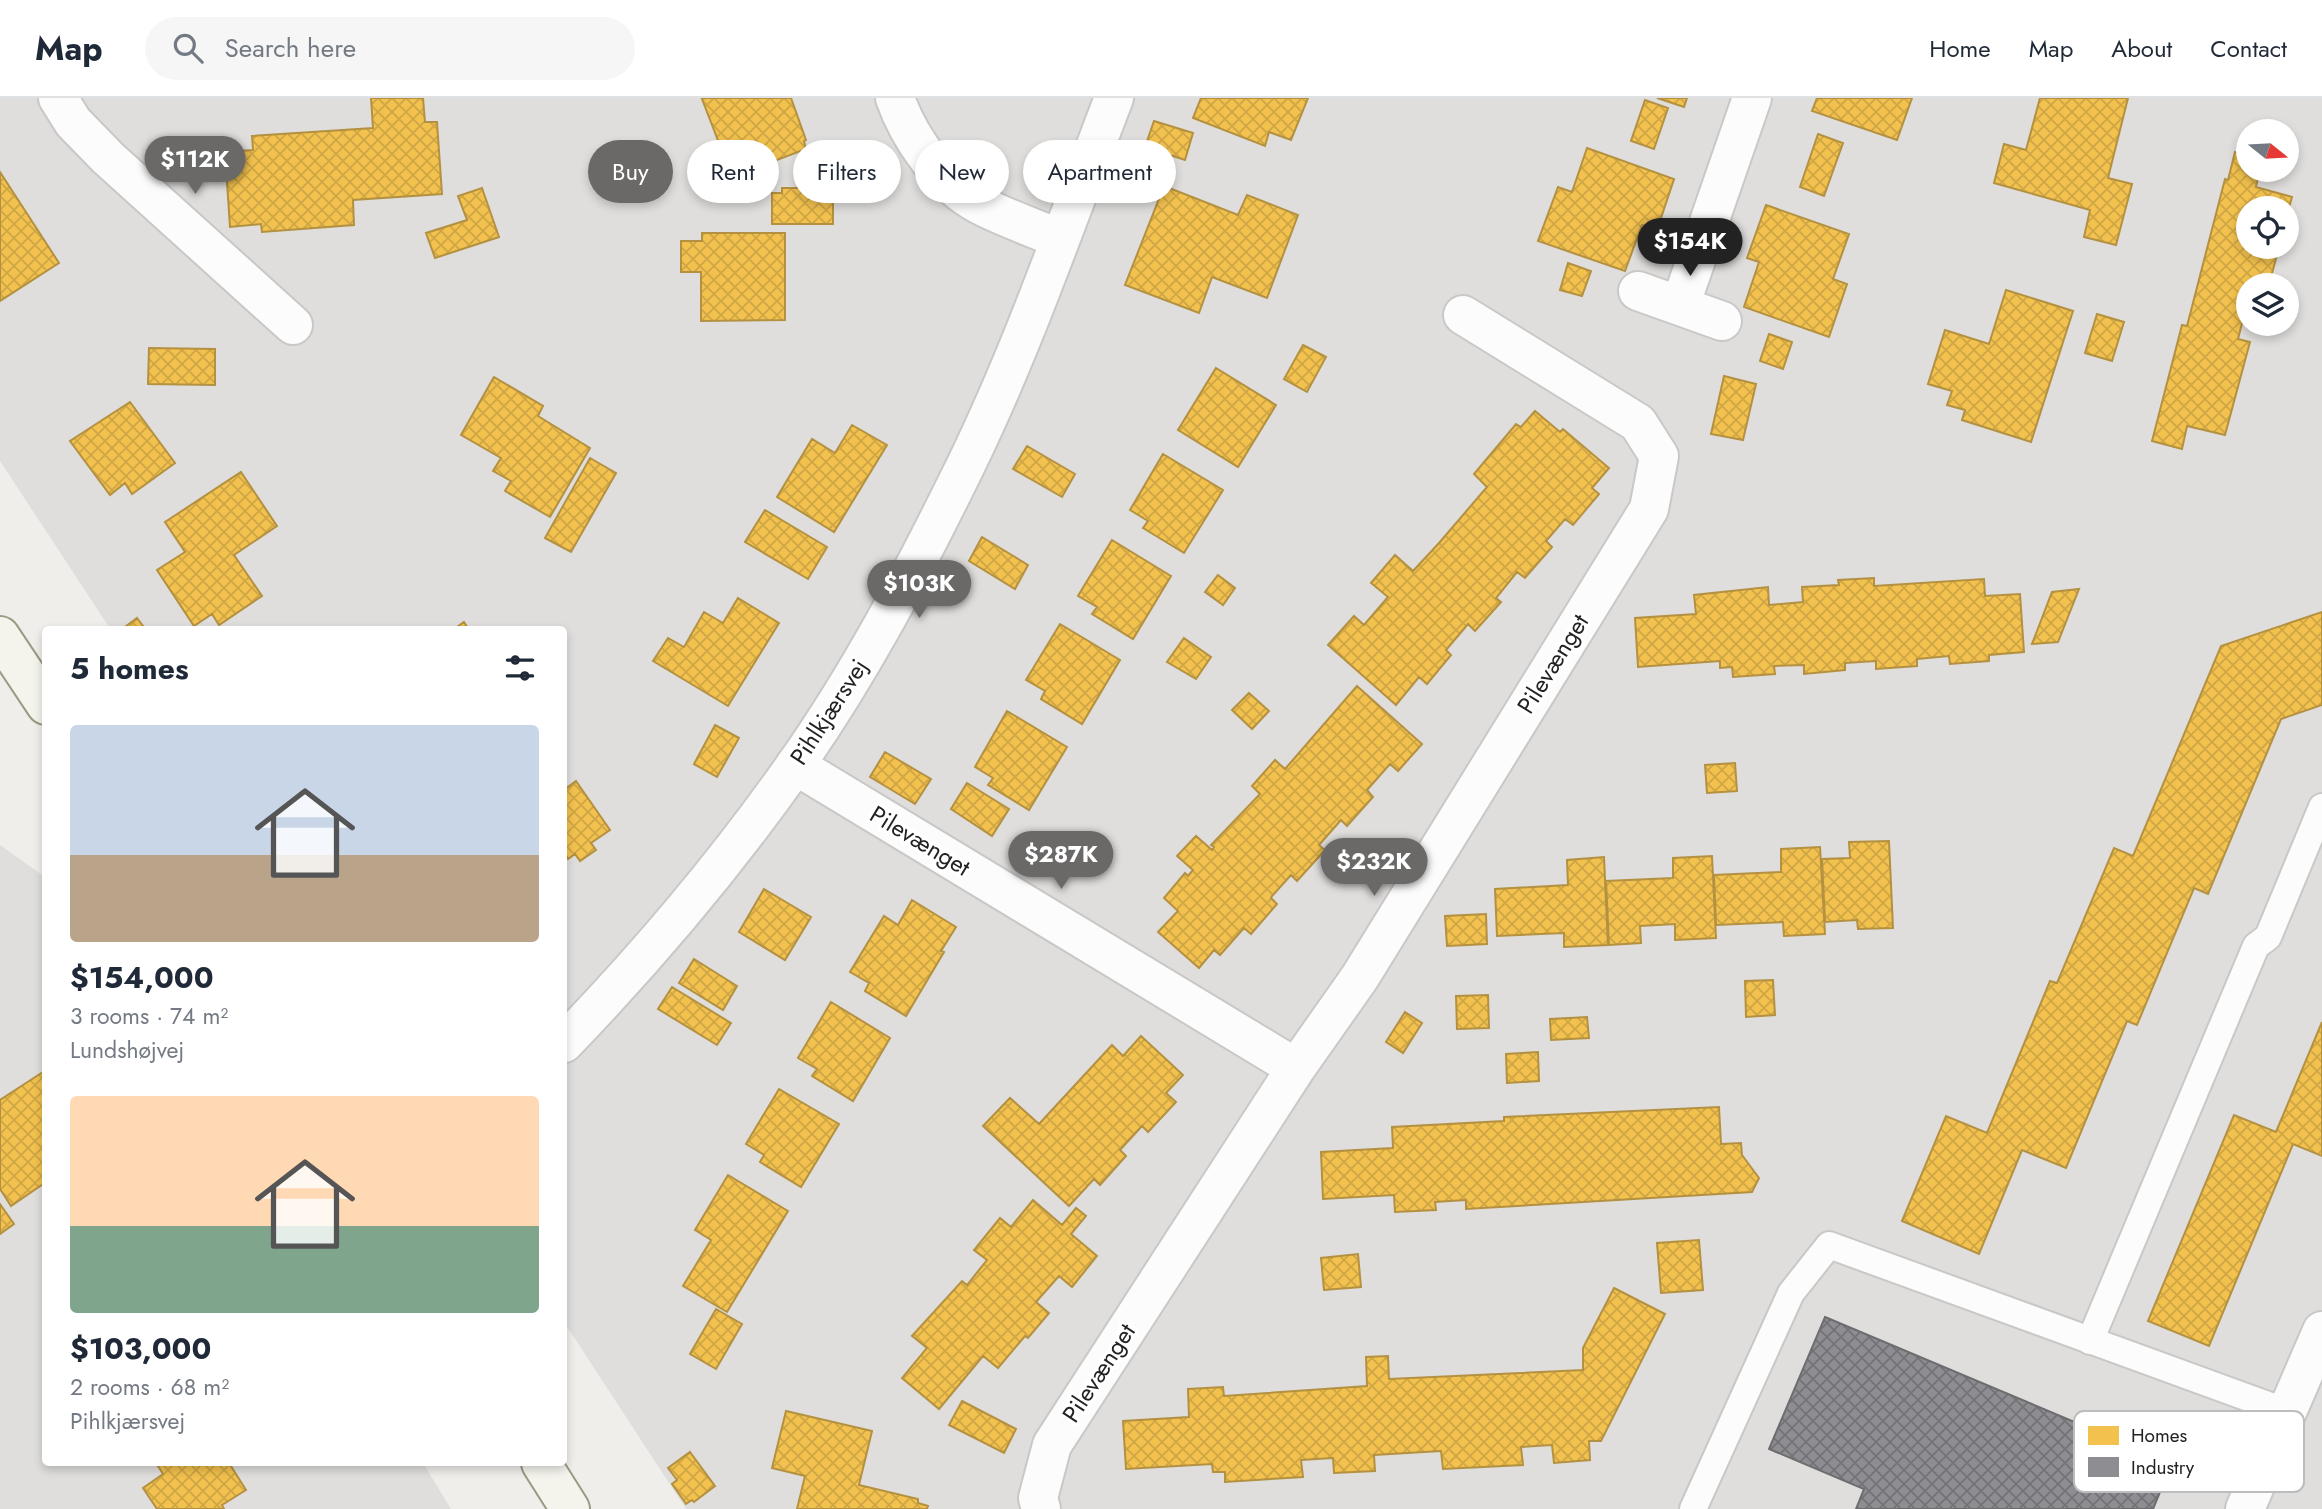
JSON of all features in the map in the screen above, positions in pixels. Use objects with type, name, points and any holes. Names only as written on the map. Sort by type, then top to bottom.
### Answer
[{"type":"street","points":[[58,98],[73,122],[108,158],[293,325]]},
{"type":"street","points":[[895,98],[902,117],[938,172],[979,205],[1060,239]]},
{"type":"street","name":"Pihlkjærsvej","points":[[567,1040],[707,883],[795,765],[874,642],[958,481],[1013,358],[1114,98]]},
{"type":"street","points":[[1680,306],[1752,98]]},
{"type":"street","points":[[1638,291],[1722,321]]},
{"type":"street","name":"Pilevænget","points":[[1041,1509],[1038,1498],[1052,1445],[1296,1068],[1360,977],[1648,509],[1659,456],[1638,423],[1463,315]]},
{"type":"street","points":[[0,637],[42,699]]},
{"type":"street","name":"Pilevænget","points":[[795,765],[1296,1068]]},
{"type":"street","points":[[2287,1411],[2322,1331]]},
{"type":"street","points":[[543,1466],[570,1509]]},
{"type":"street","points":[[2245,1509],[2252,1492]]},
{"type":"lane","points":[[2090,1341],[2256,946],[2268,937],[2322,807]]},
{"type":"lane","points":[[1693,1509],[1791,1293],[1829,1245],[2284,1411]]},
{"type":"shaded area","points":[[0,98],[2322,98],[2322,1509],[686,1509],[567,1327],[567,626],[108,626],[0,461]]},
{"type":"shaded area","points":[[0,845],[42,875],[42,1466],[425,1466],[451,1509],[0,1509]]},
{"type":"building: Homes","points":[[371,98],[423,98],[425,122],[437,122],[442,194],[353,200],[354,225],[262,232],[261,224],[230,227],[225,152],[253,150],[252,136],[373,128]]},
{"type":"building: Homes","points":[[791,98],[806,140],[793,140],[793,154],[779,159],[779,140],[718,140],[702,99]]},
{"type":"building: Homes","points":[[1201,98],[1308,98],[1291,140],[1269,132],[1265,146],[1193,118]]},
{"type":"building: Homes","points":[[1657,98],[1687,98],[1684,107]]},
{"type":"building: Homes","points":[[1817,98],[1912,98],[1897,140],[1812,111]]},
{"type":"building: Homes","points":[[2040,98],[2128,98],[2108,178],[2132,184],[2116,245],[2084,237],[2090,210],[1994,183],[2004,144],[2026,150]]},
{"type":"building: Homes","points":[[1645,100],[1668,108],[1654,149],[1631,141]]},
{"type":"building: Homes","points":[[1154,121],[1193,133],[1185,160],[1176,157],[1176,140],[1147,140]]},
{"type":"building: Homes","points":[[1818,134],[1843,143],[1824,196],[1800,187]]},
{"type":"building: Homes","points":[[1587,148],[1674,179],[1657,230],[1642,225],[1625,271],[1538,241],[1558,187],[1572,192]]},
{"type":"building: Homes","points":[[2235,152],[2236,182],[2257,182],[2256,187],[2288,196],[2236,196],[2236,259],[2276,259],[2272,273],[2236,273],[2236,336],[2250,342],[2225,435],[2187,426],[2182,449],[2152,441],[2182,325],[2187,326],[2225,179],[2228,180]]},
{"type":"building: Homes","points":[[0,172],[59,263],[0,301]]},
{"type":"building: Homes","points":[[482,188],[499,237],[435,258],[426,233],[467,220],[458,196]]},
{"type":"building: Homes","points":[[782,188],[793,188],[793,203],[833,203],[833,224],[772,224],[772,203],[779,203],[779,193],[782,193]]},
{"type":"building: Homes","points":[[1176,191],[1238,215],[1247,195],[1298,215],[1267,298],[1212,277],[1199,313],[1125,285],[1157,203],[1176,203]]},
{"type":"building: Homes","points":[[1766,205],[1849,234],[1833,279],[1847,284],[1829,337],[1744,307],[1759,262],[1747,258]]},
{"type":"building: Homes","points":[[702,233],[785,233],[785,320],[701,321],[701,272],[681,272],[681,241],[702,241]]},
{"type":"building: Homes","points":[[1568,263],[1591,271],[1582,296],[1560,290]]},
{"type":"building: Homes","points":[[2006,290],[2073,311],[2031,442],[1962,420],[1965,410],[1947,405],[1952,391],[1928,384],[1945,330],[1989,344]]},
{"type":"building: Homes","points":[[2097,314],[2124,322],[2112,361],[2085,353]]},
{"type":"building: Homes","points":[[1769,334],[1792,342],[1783,369],[1760,361]]},
{"type":"building: Homes","points":[[1303,345],[1326,357],[1307,392],[1284,379]]},
{"type":"building: Homes","points":[[149,348],[215,349],[215,385],[148,384]]},
{"type":"building: Homes","points":[[1216,368],[1276,405],[1238,467],[1178,430]]},
{"type":"building: Homes","points":[[1724,376],[1756,384],[1743,440],[1711,434]]},
{"type":"building: Homes","points":[[494,377],[543,406],[538,416],[590,448],[550,517],[505,491],[511,481],[493,471],[501,458],[461,435]]},
{"type":"building: Homes","points":[[130,402],[175,463],[132,494],[125,483],[110,495],[70,441]]},
{"type":"building: Homes","points":[[1535,411],[1560,432],[1563,429],[1609,468],[1592,488],[1599,494],[1573,525],[1565,519],[1546,541],[1552,547],[1525,578],[1517,572],[1496,598],[1501,602],[1475,631],[1468,624],[1446,650],[1451,655],[1427,684],[1419,677],[1396,705],[1328,645],[1354,616],[1364,625],[1388,597],[1371,583],[1395,555],[1413,571],[1439,543],[1487,487],[1474,474],[1516,424],[1521,427]]},
{"type":"building: Homes","points":[[852,425],[887,445],[834,532],[777,497],[812,439],[835,453]]},
{"type":"building: Homes","points":[[1027,446],[1075,474],[1062,497],[1013,469]]},
{"type":"building: Homes","points":[[1163,454],[1223,490],[1184,553],[1143,528],[1148,521],[1130,510]]},
{"type":"building: Homes","points":[[590,458],[616,473],[571,552],[545,538]]},
{"type":"building: Homes","points":[[241,472],[277,526],[234,555],[262,596],[219,625],[212,614],[194,626],[157,570],[185,552],[165,522]]},
{"type":"building: Homes","points":[[765,510],[827,547],[808,579],[745,542]]},
{"type":"building: Homes","points":[[982,537],[1028,565],[1015,589],[969,561]]},
{"type":"building: Homes","points":[[1112,540],[1171,576],[1133,639],[1092,614],[1097,607],[1078,596]]},
{"type":"building: Homes","points":[[1218,575],[1235,588],[1223,605],[1205,592]]},
{"type":"building: Homes","points":[[1874,578],[1874,586],[1984,579],[1985,596],[2020,594],[2024,652],[1989,655],[1989,661],[1950,664],[1949,656],[1917,659],[1917,666],[1876,669],[1876,661],[1845,663],[1845,670],[1804,674],[1804,665],[1774,666],[1775,674],[1733,677],[1732,667],[1720,668],[1720,661],[1638,667],[1635,618],[1696,614],[1694,595],[1768,587],[1769,605],[1803,602],[1802,587],[1839,585],[1838,580]]},
{"type":"building: Homes","points":[[2079,589],[2058,642],[2032,644],[2052,592]]},
{"type":"building: Homes","points":[[738,598],[779,623],[728,706],[653,661],[668,638],[684,647],[704,612],[723,623]]},
{"type":"building: Homes","points":[[2322,612],[2322,705],[2281,719],[2208,894],[2194,888],[2137,1025],[2127,1021],[2066,1168],[2022,1150],[1979,1254],[1902,1221],[1946,1116],[1987,1133],[2050,981],[2057,983],[2114,848],[2133,856],[2221,646]]},
{"type":"building: Homes","points":[[137,618],[143,626],[126,626]]},
{"type":"building: Homes","points":[[1060,624],[1120,660],[1082,724],[1041,699],[1045,691],[1026,680]]},
{"type":"building: Homes","points":[[1184,638],[1211,657],[1196,679],[1167,662]]},
{"type":"building: Homes","points":[[1357,686],[1422,744],[1398,771],[1390,764],[1367,790],[1373,797],[1347,826],[1341,820],[1319,845],[1325,850],[1297,881],[1291,875],[1272,896],[1277,904],[1251,934],[1244,928],[1220,955],[1214,950],[1199,968],[1158,932],[1178,911],[1164,898],[1185,873],[1188,876],[1193,870],[1177,856],[1196,836],[1212,850],[1214,847],[1211,845],[1260,794],[1252,786],[1275,760],[1285,769]]},
{"type":"building: Homes","points":[[1249,693],[1269,711],[1252,729],[1232,710]]},
{"type":"building: Homes","points":[[1007,711],[1067,747],[1029,810],[988,785],[993,778],[975,767]]},
{"type":"building: Homes","points":[[715,725],[739,738],[717,777],[694,764]]},
{"type":"building: Homes","points":[[885,752],[931,779],[915,804],[870,777]]},
{"type":"building: Homes","points":[[1735,763],[1737,791],[1707,793],[1705,765]]},
{"type":"building: Homes","points":[[576,781],[610,830],[591,843],[596,850],[580,861],[575,854],[567,857],[567,788]]},
{"type":"building: Homes","points":[[967,783],[1009,809],[992,836],[951,809]]},
{"type":"building: Homes","points":[[1889,841],[1893,928],[1858,929],[1857,920],[1825,922],[1822,859],[1850,858],[1849,842]]},
{"type":"building: Homes","points":[[1820,847],[1825,934],[1784,936],[1783,922],[1716,925],[1714,875],[1781,872],[1781,849]]},
{"type":"building: Homes","points":[[1712,856],[1716,938],[1675,940],[1675,924],[1640,926],[1641,943],[1609,945],[1606,881],[1673,878],[1673,858]]},
{"type":"building: Homes","points":[[1604,857],[1608,945],[1564,947],[1564,933],[1497,936],[1495,889],[1568,885],[1567,860]]},
{"type":"building: Homes","points":[[764,889],[811,917],[785,960],[739,932]]},
{"type":"building: Homes","points":[[912,900],[956,927],[906,1016],[865,991],[869,983],[850,972],[884,916],[898,925]]},
{"type":"building: Homes","points":[[1486,914],[1487,944],[1447,946],[1445,916]]},
{"type":"building: Homes","points":[[694,959],[737,986],[723,1010],[679,983]]},
{"type":"building: Homes","points":[[1773,980],[1775,1015],[1746,1017],[1745,981]]},
{"type":"building: Homes","points":[[672,987],[731,1023],[717,1045],[658,1009]]},
{"type":"building: Homes","points":[[1488,995],[1489,1028],[1457,1029],[1456,996]]},
{"type":"building: Homes","points":[[831,1002],[890,1038],[853,1101],[812,1076],[817,1069],[798,1058]]},
{"type":"building: Homes","points":[[1405,1012],[1422,1023],[1403,1053],[1386,1042]]},
{"type":"building: Homes","points":[[1587,1017],[1589,1038],[1551,1040],[1550,1019]]},
{"type":"building: Homes","points":[[2322,1022],[2322,1156],[2293,1144],[2209,1346],[2148,1321],[2234,1115],[2276,1132]]},
{"type":"building: Homes","points":[[1141,1036],[1183,1075],[1166,1093],[1176,1102],[1148,1132],[1142,1126],[1120,1150],[1126,1156],[1100,1185],[1094,1179],[1069,1206],[983,1126],[1010,1098],[1039,1124],[1112,1045],[1123,1056]]},
{"type":"building: Homes","points":[[1538,1052],[1539,1081],[1507,1083],[1506,1054]]},
{"type":"building: Homes","points":[[42,1073],[42,1185],[11,1206],[0,1189],[0,1100]]},
{"type":"building: Homes","points":[[779,1089],[839,1124],[801,1187],[760,1162],[764,1155],[746,1144]]},
{"type":"building: Homes","points":[[1719,1107],[1721,1144],[1741,1143],[1742,1155],[1759,1178],[1752,1192],[1466,1209],[1466,1200],[1435,1202],[1436,1210],[1395,1212],[1394,1195],[1323,1199],[1321,1152],[1393,1148],[1392,1127],[1504,1121],[1504,1117]]},
{"type":"building: Homes","points":[[728,1175],[788,1211],[727,1312],[683,1286],[711,1240],[695,1230]]},
{"type":"building: Homes","points":[[1033,1200],[1062,1225],[1076,1208],[1086,1216],[1071,1234],[1097,1256],[1072,1287],[1059,1276],[1036,1302],[1049,1313],[1028,1338],[1025,1336],[998,1368],[983,1356],[939,1409],[902,1378],[927,1348],[912,1336],[962,1281],[967,1285],[987,1260],[974,1250],[1000,1218],[1011,1227]]},
{"type":"building: Homes","points":[[0,1204],[14,1224],[0,1234]]},
{"type":"building: Homes","points":[[1699,1240],[1703,1290],[1661,1293],[1657,1243]]},
{"type":"building: Homes","points":[[1358,1254],[1361,1287],[1324,1290],[1321,1258]]},
{"type":"building: Homes","points":[[1614,1288],[1665,1314],[1601,1441],[1589,1441],[1590,1460],[1554,1463],[1552,1445],[1521,1447],[1523,1465],[1443,1469],[1441,1451],[1374,1455],[1375,1471],[1334,1473],[1333,1458],[1301,1460],[1303,1477],[1225,1482],[1225,1472],[1213,1472],[1212,1464],[1126,1469],[1123,1421],[1189,1417],[1188,1389],[1223,1387],[1224,1396],[1367,1386],[1366,1357],[1388,1356],[1389,1379],[1583,1370],[1583,1348]]},
{"type":"building: Homes","points":[[716,1309],[742,1324],[716,1369],[690,1354]]},
{"type":"building: Homes","points":[[962,1401],[1016,1429],[1004,1453],[949,1425]]},
{"type":"building: Homes","points":[[786,1411],[872,1431],[859,1485],[918,1499],[918,1503],[928,1506],[927,1509],[797,1509],[805,1476],[772,1468]]},
{"type":"building: Homes","points":[[690,1452],[715,1486],[694,1502],[692,1500],[686,1504],[672,1484],[677,1480],[668,1468]]},
{"type":"building: Homes","points":[[158,1466],[231,1466],[246,1490],[222,1505],[224,1509],[157,1509],[143,1488],[163,1474]]},
{"type":"building: Industry","points":[[1825,1317],[2074,1422],[2074,1492],[2160,1492],[2153,1509],[1856,1509],[1864,1489],[1769,1449]]}]
